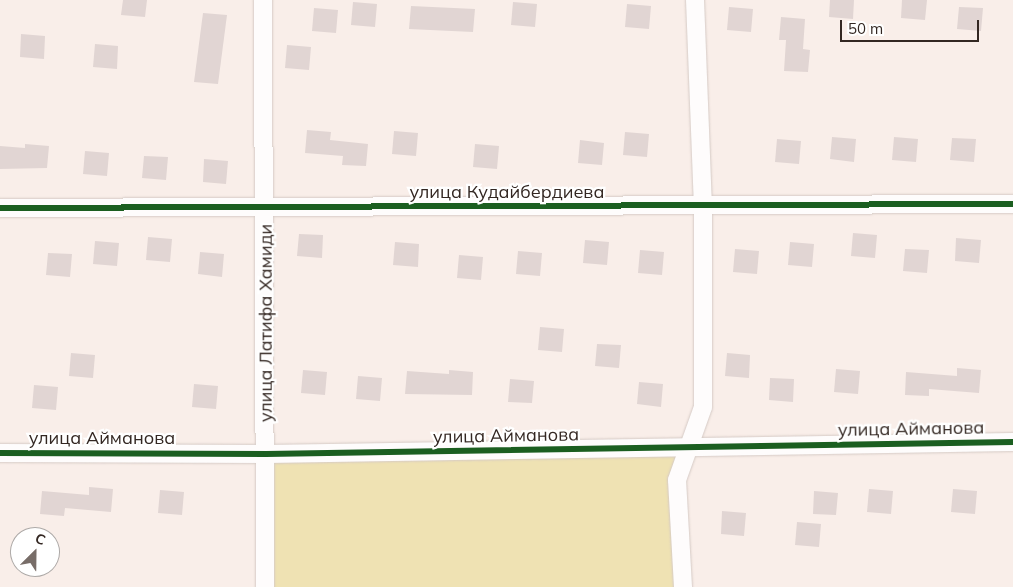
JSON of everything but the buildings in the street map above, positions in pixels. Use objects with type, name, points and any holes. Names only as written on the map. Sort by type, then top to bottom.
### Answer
[{"type":"street","name":"улица Латифа Хамиди","points":[[263,0],[266,206],[265,587]]},
{"type":"street","points":[[684,587],[677,480],[703,407],[703,208],[695,0]]},
{"type":"street","name":"улица Кудайбердиева","points":[[0,208],[266,206],[703,208],[1013,204]]},
{"type":"street","name":"улица Айманова","points":[[0,453],[266,454],[688,449],[1013,442]]},
{"type":"shaded area","points":[[688,449],[677,480],[683,587],[265,587],[266,454]]},
{"type":"cycle path","points":[[0,208],[1013,204]]},
{"type":"cycle path","points":[[0,453],[266,454],[1013,442]]}]
